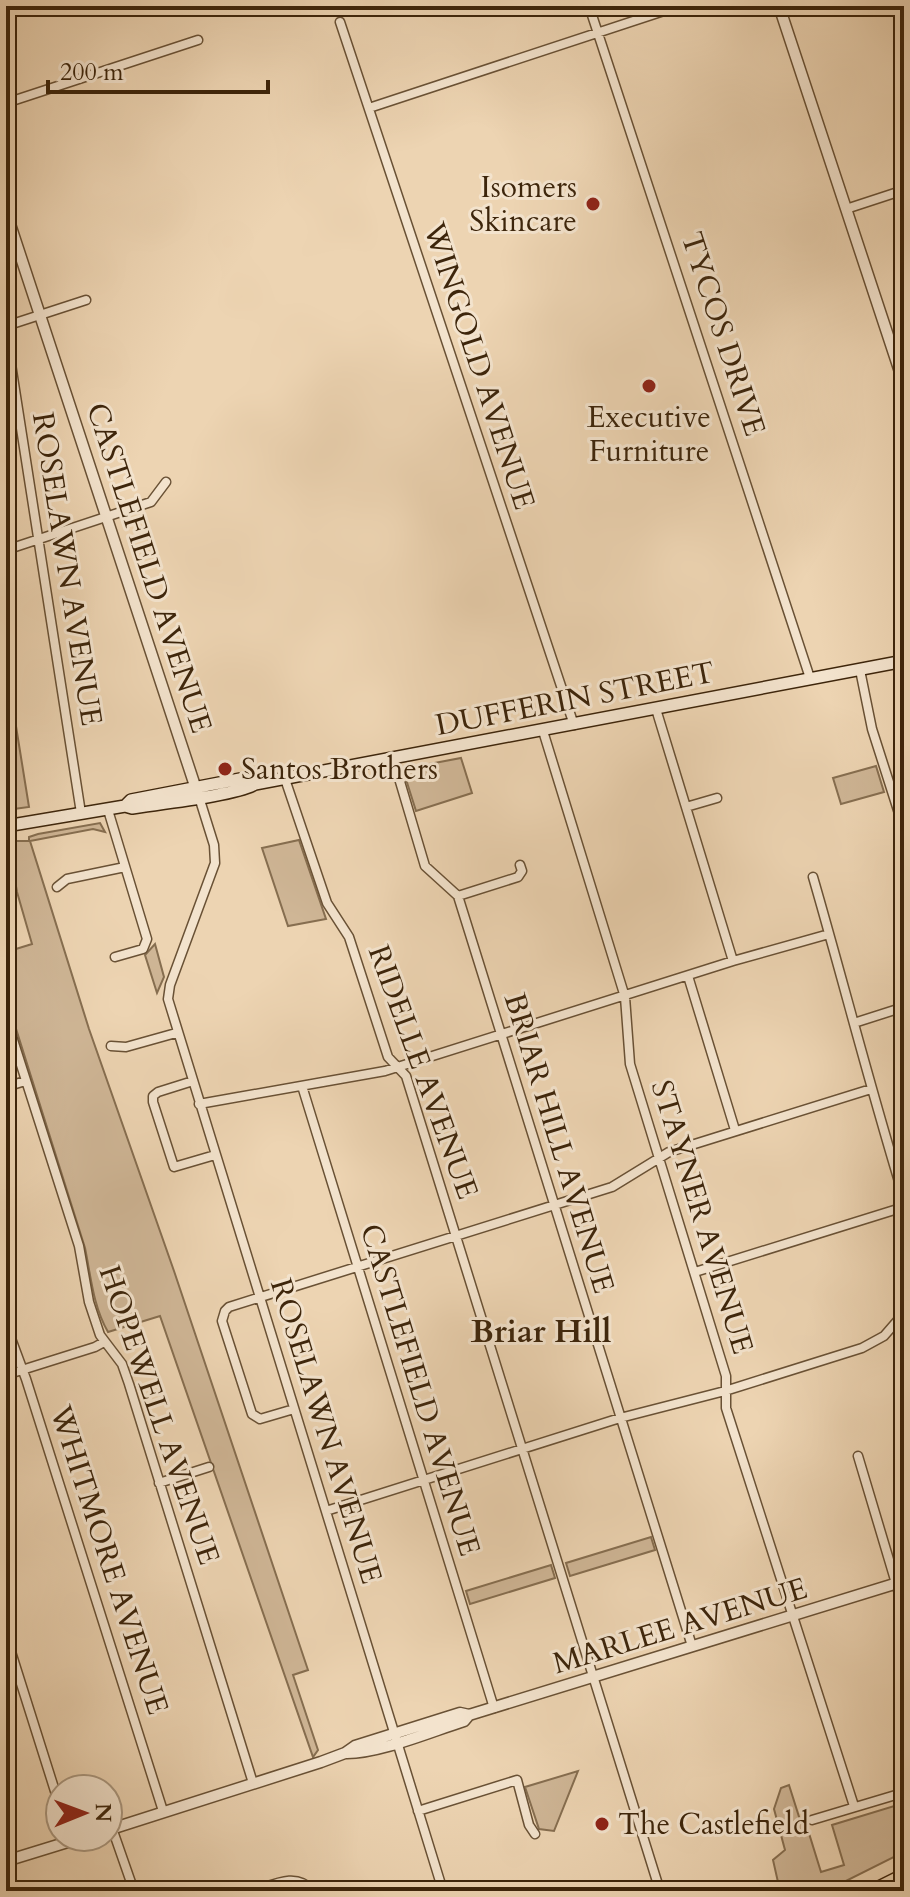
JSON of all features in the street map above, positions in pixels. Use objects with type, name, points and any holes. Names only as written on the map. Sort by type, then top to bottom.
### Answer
[{"type":"highway","points":[[874,1891],[904,1876]]},
{"type":"main road","name":"DUFFERIN STREET","points":[[6,826],[125,806],[132,808],[197,791],[249,788],[255,784],[904,661]]},
{"type":"street","name":"TYCOS DRIVE","points":[[589,6],[810,678]]},
{"type":"street","points":[[369,108],[679,6]]},
{"type":"street","points":[[779,6],[904,384]]},
{"type":"street","points":[[896,6],[904,32]]},
{"type":"street","name":"WINGOLD AVENUE","points":[[340,22],[574,725]]},
{"type":"street","points":[[6,103],[198,40]]},
{"type":"street","points":[[846,209],[904,190]]},
{"type":"street","name":"CASTLEFIELD AVENUE","points":[[6,212],[214,845],[215,863],[170,985]]},
{"type":"street","points":[[6,326],[86,300]]},
{"type":"street","name":"ROSELAWN AVENUE","points":[[6,332],[81,813]]},
{"type":"street","points":[[6,550],[151,502],[166,482]]},
{"type":"street","points":[[860,670],[872,729],[904,829]]},
{"type":"street","points":[[656,709],[733,961]]},
{"type":"street","name":"STAYNER AVENUE","points":[[543,731],[625,997],[630,1064],[726,1376],[726,1408],[854,1806]]},
{"type":"street","points":[[393,758],[425,866],[458,896],[518,877],[522,871],[520,865]]},
{"type":"street","name":"RIDELLE AVENUE","points":[[285,779],[327,903],[349,937],[388,1057],[406,1076],[660,1891]]},
{"type":"street","points":[[686,807],[717,798]]},
{"type":"street","points":[[108,810],[147,939],[143,949],[115,957]]},
{"type":"street","points":[[57,887],[67,879],[125,867]]},
{"type":"street","points":[[813,877],[904,1198]]},
{"type":"street","name":"BRIAR HILL AVENUE","points":[[458,896],[692,1646]]},
{"type":"street","points":[[199,1104],[397,1067],[733,961],[829,934]]},
{"type":"street","points":[[688,976],[735,1130]]},
{"type":"street","name":"ROSELAWN AVENUE","points":[[170,985],[168,999],[176,1033],[443,1891]]},
{"type":"street","points":[[854,1023],[904,1007]]},
{"type":"street","name":"HOPEWELL AVENUE","points":[[6,1018],[79,1246],[89,1302],[104,1342],[122,1364],[253,1783]]},
{"type":"street","points":[[111,1046],[126,1047],[176,1033]]},
{"type":"street","points":[[6,1087],[25,1081]]},
{"type":"street","points":[[193,1081],[158,1092],[153,1099],[174,1167],[215,1155]]},
{"type":"street","name":"CASTLEFIELD AVENUE","points":[[302,1086],[494,1708]]},
{"type":"street","points":[[294,1409],[260,1419],[252,1414],[222,1321],[225,1311],[259,1297],[612,1187],[659,1156],[871,1089]]},
{"type":"street","points":[[695,1272],[904,1207]]},
{"type":"street","points":[[326,1511],[620,1418],[725,1391],[869,1345],[884,1336],[904,1313]]},
{"type":"street","name":"WHITMORE AVENUE","points":[[6,1325],[163,1811]]},
{"type":"street","points":[[6,1375],[104,1342]]},
{"type":"street","points":[[858,1456],[900,1582],[904,1610]]},
{"type":"street","points":[[159,1483],[209,1467]]},
{"type":"street","name":"MARLEE AVENUE","points":[[124,1824],[345,1753],[357,1754],[460,1713],[469,1715],[494,1708],[900,1582]]},
{"type":"street","points":[[6,1636],[49,1773]]},
{"type":"street","points":[[418,1811],[517,1780],[529,1825],[535,1834]]},
{"type":"street","points":[[812,1820],[899,1794]]},
{"type":"street","points":[[6,1861],[44,1848]]},
{"type":"street","points":[[119,1853],[134,1891]]},
{"type":"street","points":[[255,1891],[292,1880],[307,1885],[313,1891]]},
{"type":"shaded area","points":[[6,664],[29,807],[6,810]]},
{"type":"shaded area","points":[[461,758],[472,793],[416,811],[404,773],[408,768]]},
{"type":"shaded area","points":[[876,766],[884,792],[841,804],[833,778]]},
{"type":"shaded area","points":[[100,823],[105,832],[93,829],[30,841],[89,1029],[308,1670],[293,1675],[318,1750],[313,1757],[160,1316],[108,1332],[103,1322],[85,1248],[6,997],[6,952],[32,944],[17,892],[8,841],[29,841],[29,837],[38,834]]},
{"type":"shaded area","points":[[299,840],[326,919],[288,926],[262,848]]},
{"type":"shaded area","points":[[155,944],[164,977],[157,993],[145,955]]},
{"type":"shaded area","points":[[651,1537],[655,1550],[570,1576],[566,1563]]},
{"type":"shaded area","points":[[551,1565],[555,1578],[470,1604],[466,1591]]},
{"type":"shaded area","points":[[578,1771],[554,1831],[539,1829],[525,1787]]},
{"type":"shaded area","points":[[789,1785],[821,1872],[844,1865],[832,1825],[904,1803],[904,1852],[826,1891],[780,1891],[773,1860],[785,1850],[774,1809],[781,1788]]},
{"type":"place","name":"Isomers Skincare","points":[[593,204]]},
{"type":"place","name":"Executive Furniture","points":[[649,386]]},
{"type":"place","name":"Santos Brothers","points":[[225,769]]},
{"type":"place","name":"The Castlefield","points":[[602,1824]]},
{"type":"district","name":"Briar Hill","points":[[541,1332]]}]
